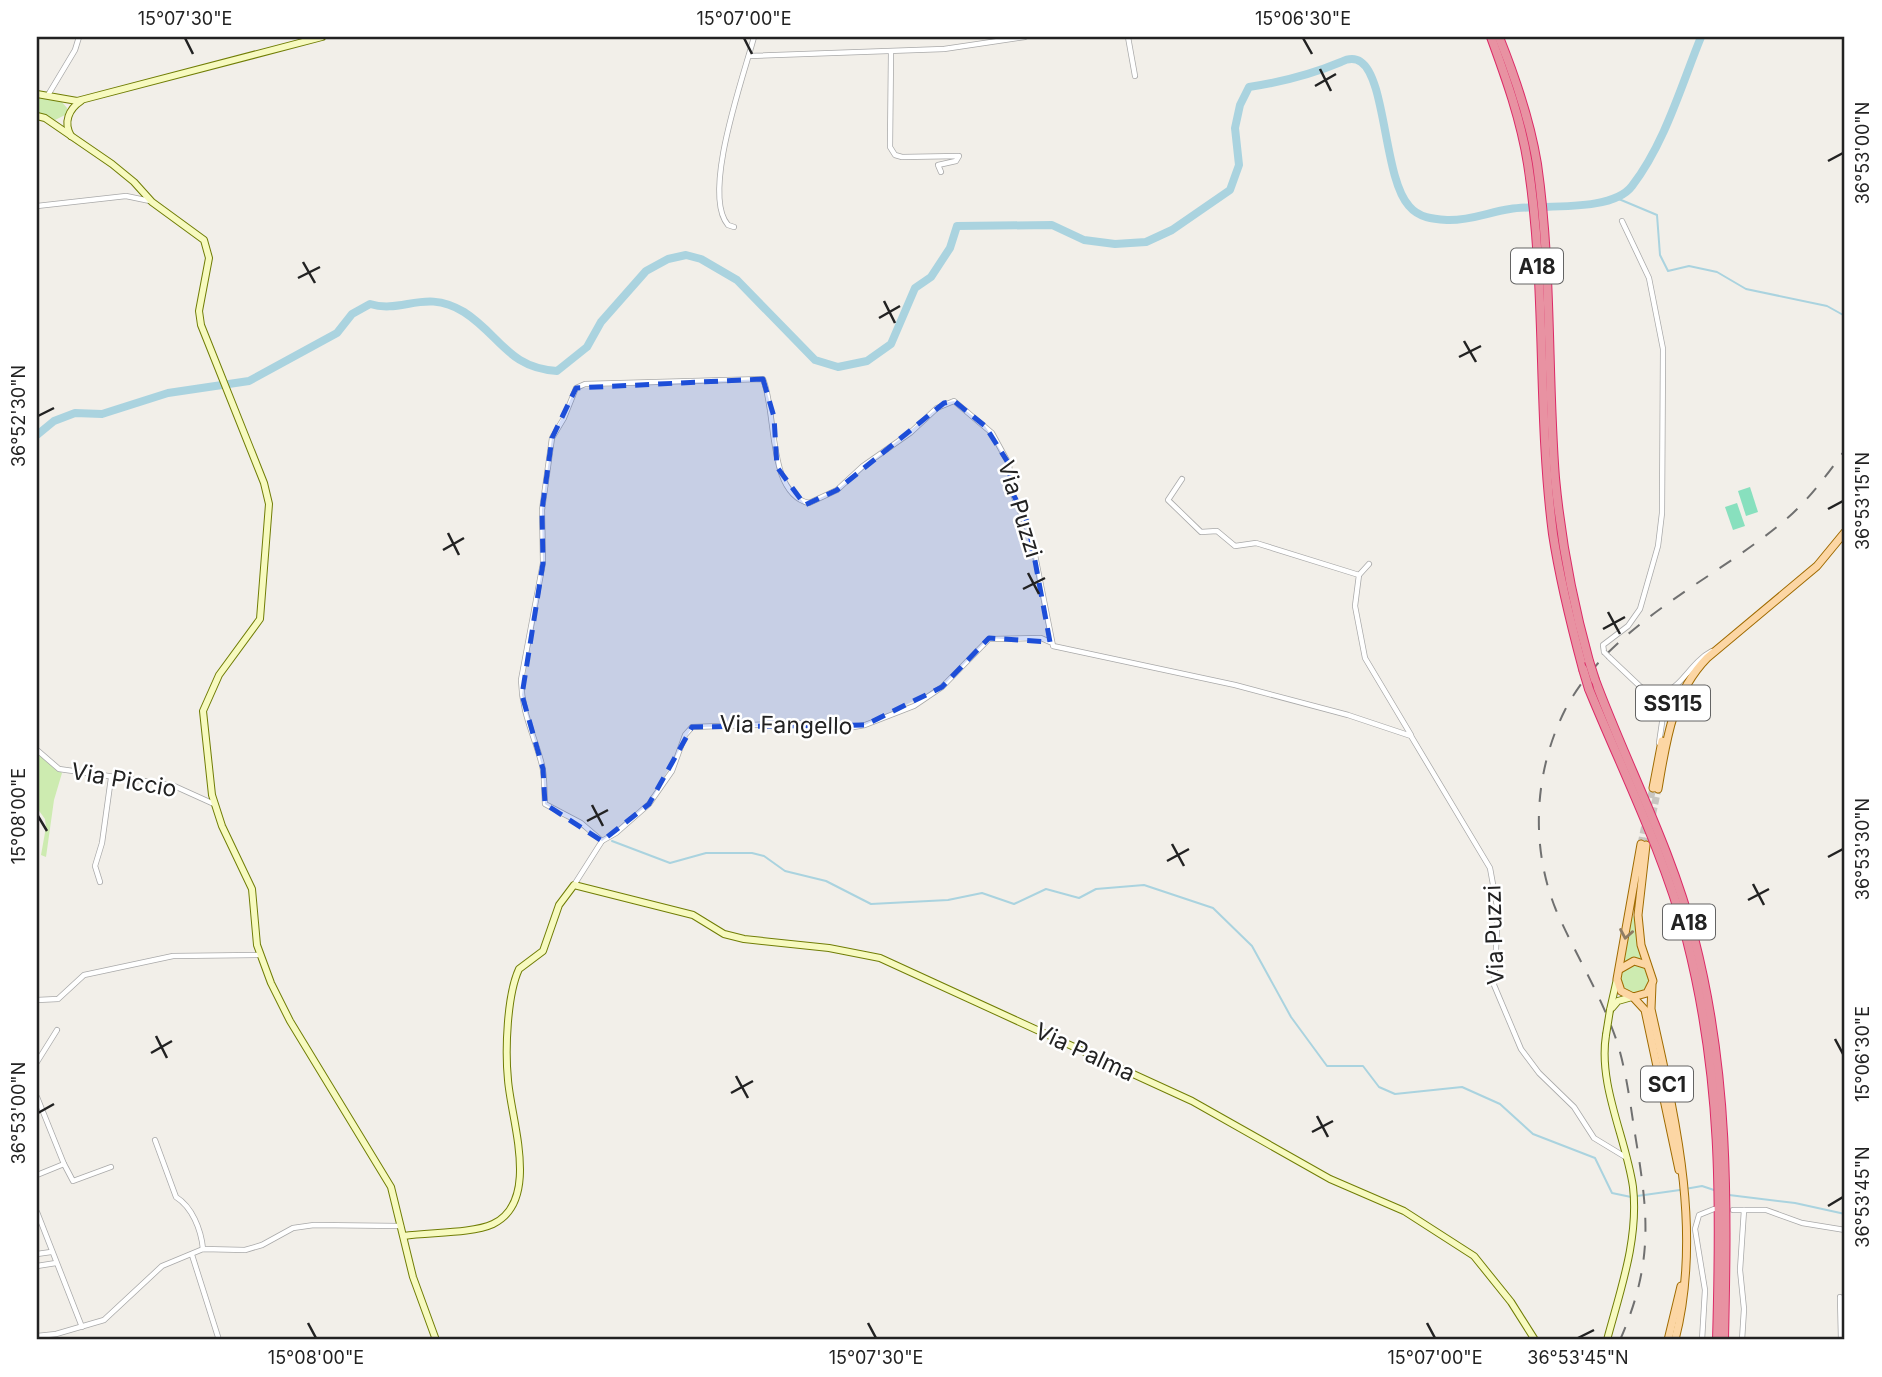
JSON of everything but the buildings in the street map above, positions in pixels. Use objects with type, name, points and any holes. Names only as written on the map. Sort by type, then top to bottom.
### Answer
[{"type":"highway","name":"A18","points":[[1491,37],[1532,163]]},
{"type":"highway","name":"A18","points":[[1499,37],[1532,163],[1546,368],[1561,533],[1569,585],[1590,689],[1651,836],[1686,938],[1707,1035],[1724,1178]]},
{"type":"highway","name":"A18","points":[[1586,665],[1595,680],[1659,834],[1693,936],[1712,1020],[1721,1085],[1724,1340]]},
{"type":"highway","name":"A18","points":[[1717,1340],[1724,1198]]},
{"type":"main road","name":"SS115","points":[[1729,639],[1712,650],[1690,671],[1673,703],[1658,757],[1655,789],[1677,704],[1693,676],[1729,639],[1817,566],[1845,532]]},
{"type":"main road","points":[[1644,844],[1638,915],[1641,945],[1650,968],[1652,985],[1647,993],[1633,997],[1621,991],[1617,977],[1644,844]]},
{"type":"main road","points":[[1617,977],[1629,962],[1638,961],[1650,968]]},
{"type":"main road","name":"SC1","points":[[1652,985],[1651,1009],[1679,1139],[1683,1182]]},
{"type":"main road","name":"SC1","points":[[1633,997],[1645,1010],[1683,1182]]},
{"type":"main road","points":[[1675,1340],[1684,1295],[1683,1182]]},
{"type":"main road","points":[[1668,1340],[1683,1279]]},
{"type":"street","points":[[48,95],[79,37]]},
{"type":"street","points":[[37,94],[63,98],[89,97],[321,37]]},
{"type":"street","points":[[734,227],[728,225],[721,213],[721,168],[728,129],[754,37]]},
{"type":"street","points":[[749,56],[944,49],[1025,37]]},
{"type":"street","points":[[1128,37],[1135,76]]},
{"type":"street","points":[[891,52],[890,147],[895,155],[902,157],[952,154],[959,156],[956,161],[937,165],[941,172]]},
{"type":"street","points":[[55,86],[70,110]]},
{"type":"street","points":[[71,137],[67,119],[70,110],[89,97]]},
{"type":"street","points":[[38,117],[53,123],[135,182],[152,202],[201,236],[208,248],[209,264],[200,317],[216,366],[264,483],[269,504],[260,619],[219,675],[203,711],[214,804],[252,889],[261,955],[290,1021],[391,1187],[413,1277],[436,1340]]},
{"type":"street","points":[[53,123],[67,119]]},
{"type":"street","points":[[37,206],[127,196],[152,202]]},
{"type":"street","points":[[1622,221],[1648,278],[1663,349],[1662,513],[1658,546],[1640,609],[1628,626],[1603,645],[1604,652],[1644,689],[1673,703]]},
{"type":"street","name":"Via Puzzi","points":[[602,841],[581,823],[545,804],[543,769],[524,716],[521,688],[543,563],[542,510],[552,438],[580,385],[665,379],[764,379],[774,417],[777,467],[795,494],[809,503],[837,490],[863,466],[910,433],[937,408],[949,401],[960,404],[992,433],[1009,464],[1012,492],[1027,523],[1037,562],[1051,629],[1050,642]]},
{"type":"street","points":[[1182,479],[1168,500],[1201,532],[1217,531],[1235,546],[1256,543],[1359,575],[1368,564]]},
{"type":"street","name":"Via Puzzi","points":[[1359,575],[1355,606],[1365,658],[1490,868],[1498,912],[1494,985],[1521,1049],[1539,1073],[1574,1107],[1594,1138],[1628,1158]]},
{"type":"street","name":"Via Fangello","points":[[404,1236],[488,1226],[506,1215],[514,1204],[519,1187],[517,1142],[507,1075],[512,992],[519,969],[538,956],[546,946],[559,905],[602,841],[617,833],[649,804],[672,771],[685,735],[692,727],[804,723],[842,729],[865,726],[914,706],[942,687],[989,639],[1041,638],[1050,642]]},
{"type":"street","points":[[1050,642],[1059,648],[1235,685],[1348,715],[1411,736]]},
{"type":"street","points":[[1659,697],[1672,691],[1696,661],[1712,650]]},
{"type":"street","points":[[1666,747],[1673,703],[1693,676]]},
{"type":"street","points":[[1658,757],[1665,712],[1659,697]]},
{"type":"street","name":"Via Piccio","points":[[37,750],[59,769],[172,785],[214,804]]},
{"type":"street","points":[[100,882],[95,866],[102,843],[111,778]]},
{"type":"street","name":"Via Palma","points":[[574,885],[693,915],[724,934],[744,939],[829,948],[880,958],[1192,1101],[1330,1179],[1404,1212],[1467,1250],[1511,1302],[1535,1340]]},
{"type":"street","points":[[37,1000],[58,999],[84,975],[173,956],[261,955]]},
{"type":"street","points":[[1607,1340],[1627,1264],[1634,1205],[1628,1158],[1604,1063],[1606,1035],[1617,977]]},
{"type":"street","points":[[1610,1010],[1619,1001],[1633,997]]},
{"type":"street","points":[[37,1062],[57,1030]]},
{"type":"street","points":[[37,1097],[40,1112],[73,1181],[111,1167]]},
{"type":"street","points":[[155,1140],[176,1197],[187,1203],[201,1236],[203,1249]]},
{"type":"street","points":[[37,1175],[64,1164]]},
{"type":"street","points":[[1702,1340],[1705,1290],[1695,1229],[1699,1215],[1714,1209]]},
{"type":"street","points":[[1733,1210],[1766,1210],[1802,1223],[1845,1230]]},
{"type":"street","points":[[1742,1340],[1744,1309],[1740,1270],[1744,1210]]},
{"type":"street","points":[[37,1212],[82,1327]]},
{"type":"street","points":[[37,1336],[82,1327],[110,1317],[162,1266],[203,1249],[245,1250],[262,1245],[293,1228],[314,1225],[402,1226]]},
{"type":"street","points":[[37,1254],[51,1252]]},
{"type":"street","points":[[192,1255],[219,1340]]},
{"type":"street","points":[[37,1266],[56,1263]]},
{"type":"street","points":[[1840,1297],[1841,1340]]},
{"type":"highlighted area","points":[[763,379],[774,417],[777,467],[805,505],[837,490],[944,403],[954,401],[985,426],[1009,464],[1012,492],[1028,523],[1050,642],[989,638],[942,687],[865,725],[692,727],[649,804],[602,841],[545,804],[543,769],[522,695],[543,563],[542,510],[552,438],[576,388]]},
{"type":"green space","points":[[37,98],[61,101],[67,108],[67,114],[55,120],[37,113]]},
{"type":"green space","points":[[1750,487],[1758,512],[1746,516],[1738,491]]},
{"type":"green space","points":[[1737,503],[1745,526],[1733,530],[1725,507]]},
{"type":"green space","points":[[38,753],[62,773],[54,800],[46,857],[41,855],[45,819],[37,808]]},
{"type":"green space","points":[[1634,916],[1642,960],[1623,962],[1632,917]]},
{"type":"green space","points":[[1635,964],[1645,969],[1650,979],[1645,989],[1635,994],[1625,989],[1620,979],[1625,969]]},
{"type":"waterway","points":[[37,435],[54,421],[75,413],[102,414],[168,393],[249,381],[337,333],[352,314],[370,304],[393,306],[438,302],[450,305],[476,321],[527,364],[557,371],[587,347],[601,322],[646,271],[668,259],[686,255],[701,259],[737,280],[815,360],[838,367],[867,361],[891,344],[915,288],[931,277],[950,248],[957,226],[1052,225],[1084,240],[1115,244],[1146,242],[1172,230],[1230,190],[1239,165],[1235,128],[1240,105],[1249,87],[1296,78],[1348,59],[1361,62],[1369,72],[1381,108],[1394,174],[1401,193],[1417,213],[1431,218],[1455,220],[1510,209],[1593,204],[1622,195],[1644,169],[1671,114],[1701,37]]},
{"type":"waterway","points":[[1614,197],[1657,215],[1660,255],[1668,271],[1689,266],[1717,272],[1746,289],[1827,306],[1845,316]]},
{"type":"waterway","points":[[612,841],[670,863],[706,853],[752,853],[764,856],[785,871],[826,881],[871,904],[948,900],[982,893],[1014,904],[1046,889],[1079,898],[1096,889],[1144,885],[1213,908],[1252,946],[1291,1017],[1327,1066],[1363,1066],[1379,1087],[1395,1094],[1462,1087],[1500,1104],[1533,1134],[1595,1158],[1612,1193],[1631,1197]]},
{"type":"waterway","points":[[1685,1189],[1702,1186],[1714,1190]]},
{"type":"waterway","points":[[1637,1196],[1680,1190]]},
{"type":"waterway","points":[[1729,1195],[1795,1203],[1845,1214]]},
{"type":"tunnel","points":[[1648,808],[1653,788]]},
{"type":"tunnel","points":[[1646,845],[1658,789]]},
{"type":"tunnel","points":[[1641,844],[1646,820]]},
{"type":"railway","points":[[1620,1340],[1639,1285],[1644,1260],[1643,1185],[1628,1086],[1618,1045],[1605,1011],[1556,910],[1542,860],[1539,809],[1547,758],[1565,710],[1584,680],[1608,653],[1664,606],[1783,522],[1809,497],[1845,450]]}]
